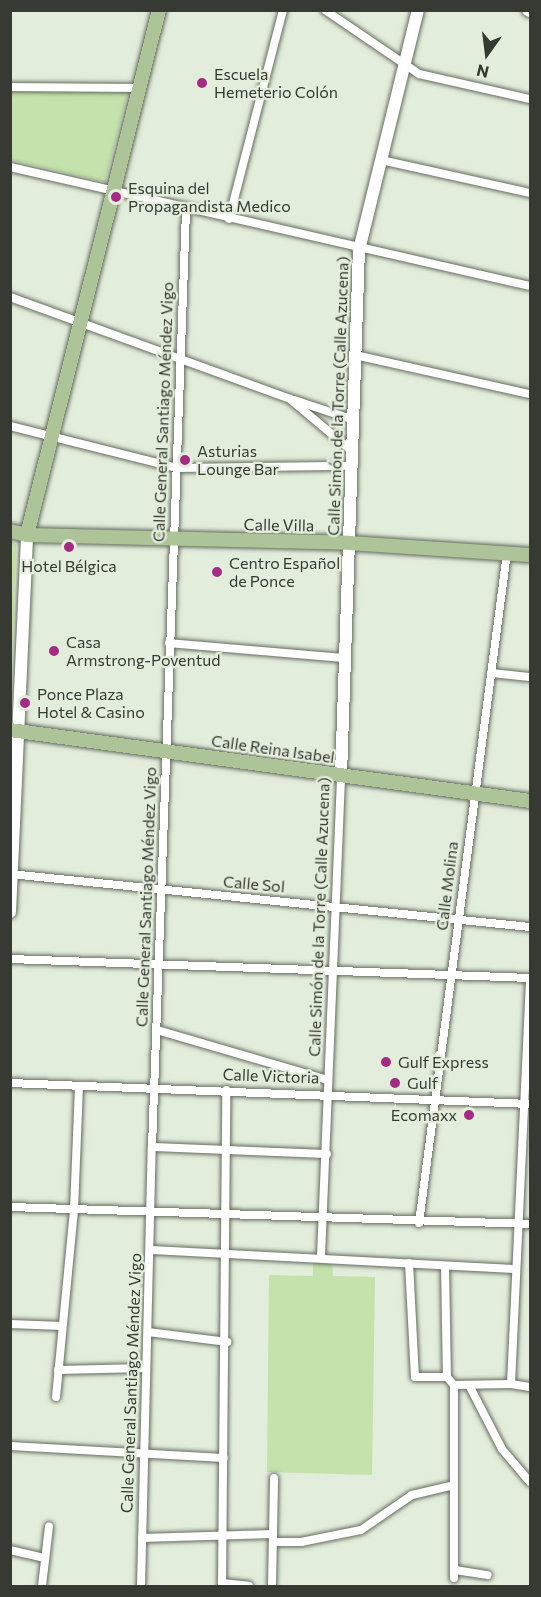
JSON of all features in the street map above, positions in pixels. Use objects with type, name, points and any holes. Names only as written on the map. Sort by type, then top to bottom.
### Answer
[{"type":"main road","points":[[27,535],[82,324],[138,88],[159,10]]},
{"type":"main road","name":"Calle Villa","points":[[10,531],[27,535],[349,543],[531,555]]},
{"type":"main road","name":"Calle Reina Isabel","points":[[16,731],[531,801]]},
{"type":"street","points":[[229,219],[283,10]]},
{"type":"street","points":[[325,10],[419,74],[531,99]]},
{"type":"street","points":[[411,10],[414,24]]},
{"type":"street","name":"Calle Simón de la Torre (Calle Azucena)","points":[[321,1256],[327,1154],[359,250],[418,10]]},
{"type":"street","points":[[10,87],[138,88]]},
{"type":"street","points":[[381,160],[531,193]]},
{"type":"street","points":[[10,167],[359,250],[531,286]]},
{"type":"street","name":"Calle General Santiago Méndez Vigo","points":[[141,1587],[142,1454],[151,1250],[152,1147],[186,209]]},
{"type":"street","points":[[10,297],[354,420]]},
{"type":"street","points":[[355,355],[531,394]]},
{"type":"street","points":[[290,399],[353,452]]},
{"type":"street","points":[[10,426],[177,468],[352,466]]},
{"type":"street","points":[[10,912],[16,731],[27,535]]},
{"type":"street","name":"Calle Molina","points":[[419,1222],[507,553]]},
{"type":"street","points":[[169,643],[345,658]]},
{"type":"street","points":[[491,673],[531,677]]},
{"type":"street","name":"Calle Sol","points":[[12,874],[531,927]]},
{"type":"street","points":[[10,959],[530,978],[527,1103],[520,1163],[511,1384]]},
{"type":"street","points":[[157,1030],[328,1080]]},
{"type":"street","name":"Calle Victoria","points":[[10,1083],[328,1093],[527,1103]]},
{"type":"street","points":[[56,1397],[74,1210],[79,1086]]},
{"type":"street","points":[[226,1090],[227,1342],[222,1585],[249,1587]]},
{"type":"street","points":[[152,1147],[327,1154]]},
{"type":"street","points":[[520,1163],[531,1164]]},
{"type":"street","points":[[10,1207],[531,1224]]},
{"type":"street","points":[[151,1250],[321,1256],[515,1269]]},
{"type":"street","points":[[408,1263],[415,1377],[447,1377]]},
{"type":"street","points":[[445,1266],[447,1377],[454,1385],[454,1574],[488,1575]]},
{"type":"street","points":[[10,1324],[62,1326]]},
{"type":"street","points":[[148,1332],[227,1342]]},
{"type":"street","points":[[58,1370],[145,1368]]},
{"type":"street","points":[[454,1385],[470,1387],[511,1384],[531,1387]]},
{"type":"street","points":[[470,1387],[502,1449],[531,1482]]},
{"type":"street","points":[[10,1446],[224,1458]]},
{"type":"street","points":[[272,1587],[274,1478]]},
{"type":"street","points":[[142,1538],[224,1536],[273,1538],[301,1542],[362,1530],[412,1495],[454,1485]]},
{"type":"street","points":[[42,1587],[49,1526]]},
{"type":"street","points":[[10,1550],[45,1558]]},
{"type":"green space","points":[[12,91],[128,92],[105,182],[12,160]]},
{"type":"green space","points":[[11,539],[16,545],[11,693]]},
{"type":"green space","points":[[313,1261],[332,1262],[333,1276],[375,1277],[372,1475],[267,1472],[269,1275],[313,1276]]},
{"type":"place","name":"Escuela Hemeterio Colón","points":[[202,83]]},
{"type":"place","name":"Esquina del Propagandista Medico","points":[[116,197]]},
{"type":"place","name":"Asturias Lounge Bar","points":[[185,460]]},
{"type":"place","name":"Hotel Bélgica","points":[[69,547]]},
{"type":"place","name":"Centro Español de Ponce","points":[[217,572]]},
{"type":"place","name":"Casa Armstrong-Poventud","points":[[54,651]]},
{"type":"place","name":"Ponce Plaza Hotel & Casino","points":[[25,703]]},
{"type":"place","name":"Gulf Express","points":[[386,1062]]},
{"type":"place","name":"Gulf","points":[[395,1083]]},
{"type":"place","name":"Ecomaxx","points":[[469,1115]]}]
